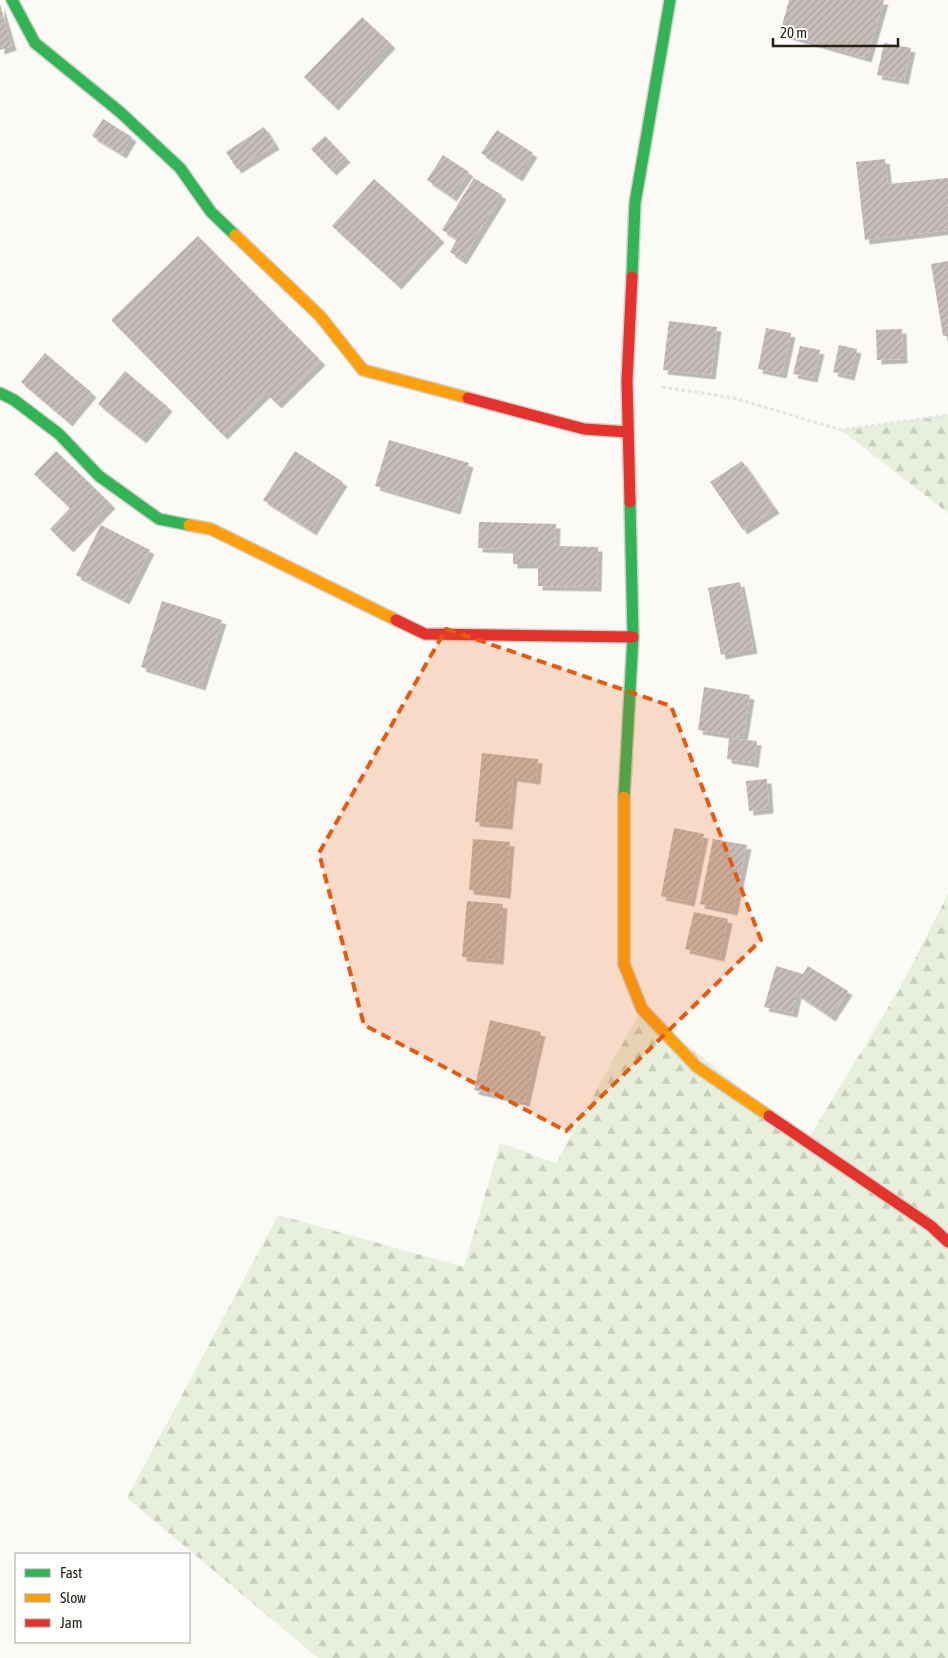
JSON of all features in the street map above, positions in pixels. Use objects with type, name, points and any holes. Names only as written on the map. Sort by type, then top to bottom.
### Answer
[{"type":"street","points":[[12,0],[35,43],[120,112],[180,168],[211,212],[320,316],[362,370],[584,429],[628,432]]},
{"type":"street","points":[[670,0],[635,203],[627,381],[633,637],[624,793],[624,964],[642,1009],[697,1067],[931,1226],[948,1242]]},
{"type":"street","points":[[0,393],[14,400],[59,434],[99,476],[159,519],[211,529],[425,634],[633,637]]},
{"type":"path","points":[[627,381],[734,398],[841,430],[948,415]]},
{"type":"highlighted area","points":[[446,629],[671,706],[761,940],[566,1131],[364,1025],[319,853]]},
{"type":"green space","points":[[948,415],[948,513],[841,430]]},
{"type":"green space","points":[[948,894],[948,1658],[318,1658],[127,1498],[278,1215],[464,1267],[500,1143],[556,1163],[642,1009],[807,1141],[901,986]]},
{"type":"building","points":[[789,0],[884,0],[867,58],[780,33]]},
{"type":"building","points":[[0,4],[12,46],[0,50]]},
{"type":"building","points":[[362,17],[391,44],[334,106],[304,77]]},
{"type":"building","points":[[884,43],[911,48],[904,80],[877,75]]},
{"type":"building","points":[[103,119],[132,137],[122,154],[92,136]]},
{"type":"building","points":[[264,127],[275,145],[237,169],[226,152]]},
{"type":"building","points":[[497,130],[533,153],[518,177],[481,153]]},
{"type":"building","points":[[325,136],[346,158],[332,171],[311,149]]},
{"type":"building","points":[[443,155],[469,172],[452,197],[427,180]]},
{"type":"building","points":[[885,159],[888,184],[948,178],[948,230],[865,240],[856,162]]},
{"type":"building","points":[[474,178],[502,195],[462,260],[450,252],[457,239],[442,230]]},
{"type":"building","points":[[374,179],[440,238],[397,285],[332,226]]},
{"type":"building","points":[[198,236],[321,361],[277,404],[266,393],[223,435],[111,320]]},
{"type":"building","points":[[948,261],[948,336],[943,336],[931,264]]},
{"type":"building","points":[[669,321],[717,327],[711,375],[663,370]]},
{"type":"building","points":[[766,328],[791,333],[782,374],[758,369]]},
{"type":"building","points":[[902,329],[903,359],[877,360],[876,330]]},
{"type":"building","points":[[839,345],[857,349],[850,376],[833,372]]},
{"type":"building","points":[[800,346],[820,350],[813,378],[793,374]]},
{"type":"building","points":[[45,353],[92,393],[68,422],[21,382]]},
{"type":"building","points":[[125,371],[168,407],[142,439],[98,404]]},
{"type":"building","points":[[389,440],[469,463],[456,510],[375,486]]},
{"type":"building","points":[[56,451],[111,504],[69,548],[50,529],[70,508],[34,474]]},
{"type":"building","points":[[295,451],[343,482],[312,531],[263,500]]},
{"type":"building","points":[[742,461],[775,509],[743,530],[710,482]]},
{"type":"building","points":[[479,522],[556,524],[555,546],[598,547],[597,587],[538,586],[538,564],[513,564],[513,549],[478,548]]},
{"type":"building","points":[[101,525],[150,550],[125,600],[76,575]]},
{"type":"building","points":[[740,582],[753,649],[721,655],[708,588]]},
{"type":"building","points":[[162,601],[222,620],[201,686],[141,667]]},
{"type":"building","points":[[704,687],[750,695],[743,737],[698,730]]},
{"type":"building","points":[[729,738],[757,741],[754,763],[727,759]]},
{"type":"building","points":[[482,753],[538,759],[536,780],[513,777],[508,825],[475,822]]},
{"type":"building","points":[[767,779],[769,809],[749,811],[746,781]]},
{"type":"building","points":[[674,828],[704,834],[690,902],[661,896]]},
{"type":"building","points":[[473,839],[510,842],[506,894],[469,890]]},
{"type":"building","points":[[713,839],[747,845],[733,911],[700,904]]},
{"type":"building","points":[[467,901],[503,904],[499,960],[462,957]]},
{"type":"building","points":[[694,912],[728,919],[720,957],[685,949]]},
{"type":"building","points":[[776,966],[803,974],[808,966],[848,991],[831,1017],[797,994],[793,1013],[764,1007]]},
{"type":"building","points":[[490,1020],[541,1032],[525,1102],[474,1090]]},
{"type":"traffic: fast","points":[[12,0],[35,43],[120,112],[180,168],[211,212],[235,235]]},
{"type":"traffic: fast","points":[[632,277],[635,203],[670,0]]},
{"type":"traffic: fast","points":[[0,393],[14,400],[59,434],[99,476],[159,519],[189,525]]},
{"type":"traffic: fast","points":[[624,797],[633,637],[630,502]]},
{"type":"traffic: slow","points":[[235,235],[320,316],[363,370],[468,398]]},
{"type":"traffic: slow","points":[[189,525],[211,529],[396,620]]},
{"type":"traffic: slow","points":[[624,797],[624,964],[642,1009],[697,1067],[769,1116]]},
{"type":"traffic: jam","points":[[630,502],[627,381],[632,277]]},
{"type":"traffic: jam","points":[[468,398],[584,429],[628,432]]},
{"type":"traffic: jam","points":[[396,620],[425,634],[633,637]]},
{"type":"traffic: jam","points":[[769,1116],[931,1226],[948,1242]]}]
